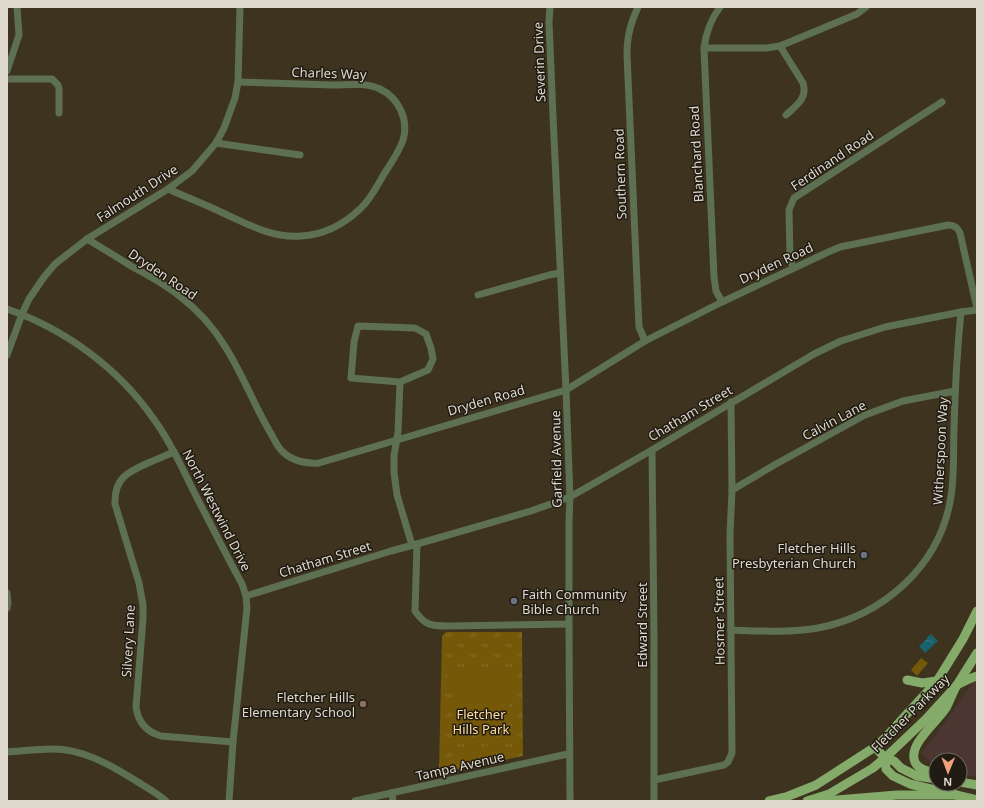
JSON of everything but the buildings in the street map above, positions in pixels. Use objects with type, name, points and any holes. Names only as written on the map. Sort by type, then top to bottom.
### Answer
[{"type":"main road","name":"Fletcher Parkway","points":[[769,801],[786,797],[816,785],[875,747],[886,737],[937,681],[963,639],[977,611]]},
{"type":"main road","name":"Fletcher Parkway","points":[[807,801],[829,794],[873,768],[885,758],[957,685],[977,653]]},
{"type":"main road","points":[[928,771],[921,769],[914,762],[914,752],[923,735],[946,709],[957,685],[977,676]]},
{"type":"main road","points":[[907,680],[922,683],[937,681]]},
{"type":"main road","points":[[875,747],[885,758],[894,761],[901,768],[917,776],[928,778]]},
{"type":"main road","points":[[885,758],[886,769],[893,776],[910,784],[955,798]]},
{"type":"main road","points":[[825,801],[897,795],[977,800]]},
{"type":"street","points":[[7,71],[19,35],[17,7]]},
{"type":"street","name":"Falmouth Drive","points":[[7,355],[29,299],[55,264],[87,239],[168,190],[192,171],[216,143],[224,128],[235,98],[238,82],[240,7]]},
{"type":"street","name":"Severin Drive","points":[[550,7],[549,22],[553,116]]},
{"type":"street","name":"Southern Road","points":[[638,7],[631,23],[628,35],[627,55],[639,327],[646,341]]},
{"type":"street","name":"Blanchard Road","points":[[720,7],[705,38],[704,48],[714,277],[716,291],[722,302]]},
{"type":"street","points":[[704,48],[766,48],[780,46],[857,14],[866,7]]},
{"type":"street","points":[[780,46],[803,83],[804,89],[804,95],[801,101],[786,115]]},
{"type":"street","points":[[7,78],[52,79],[58,85],[59,89],[59,113]]},
{"type":"street","name":"Charles Way","points":[[168,190],[265,232],[287,236],[315,234],[332,229],[360,209],[371,196],[402,142],[405,130],[400,107],[392,97],[381,89],[358,85],[238,82]]},
{"type":"street","name":"Ferdinand Road","points":[[794,268],[790,257],[789,210],[794,198],[942,102]]},
{"type":"street","name":"Garfield Avenue","points":[[553,116],[570,497],[570,801]]},
{"type":"street","points":[[216,143],[300,155]]},
{"type":"street","name":"Dryden Road","points":[[87,239],[151,277],[177,294],[196,310],[211,326],[229,353],[260,414],[281,451],[298,461],[304,462],[320,463],[566,390],[646,341],[722,302],[840,247],[948,225],[955,226],[960,233],[977,309]]},
{"type":"street","points":[[478,295],[560,273]]},
{"type":"street","name":"Chatham Street","points":[[246,596],[384,553],[531,511],[570,497],[814,354],[841,341],[885,327],[977,309]]},
{"type":"street","name":"North Westwind Drive","points":[[7,310],[22,314],[42,323],[78,344],[119,379],[153,418],[174,452],[242,584],[246,596],[247,608],[233,742],[229,801]]},
{"type":"street","name":"Witherspoon Way","points":[[731,630],[796,631],[839,623],[862,614],[892,596],[910,580],[924,562],[940,533],[948,512],[952,491],[955,391],[960,312]]},
{"type":"street","points":[[358,326],[415,328],[426,334],[432,348],[433,360],[428,370],[400,382],[351,378],[354,342],[358,326]]},
{"type":"street","points":[[400,382],[394,480],[397,495],[415,545],[415,611],[420,618],[428,624],[434,626],[569,624]]},
{"type":"street","name":"Calvin Lane","points":[[732,490],[865,415],[903,401],[955,391]]},
{"type":"street","name":"Hosmer Street","points":[[654,780],[724,765],[728,762],[732,754],[730,534],[732,490],[731,402]]},
{"type":"street","name":"Edward Street","points":[[652,450],[654,801]]},
{"type":"street","name":"Silvery Lane","points":[[174,452],[130,471],[122,479],[116,494],[116,504],[139,583],[142,605],[143,619],[136,706],[137,711],[139,719],[144,726],[156,735],[233,742]]},
{"type":"street","points":[[7,593],[7,608]]},
{"type":"street","points":[[7,752],[54,749],[90,756],[117,769],[166,801]]},
{"type":"street","name":"Tampa Avenue","points":[[355,801],[569,754]]},
{"type":"street","points":[[392,793],[393,801]]},
{"type":"shaded area","points":[[977,676],[977,777],[968,775],[968,752],[928,752],[928,760],[921,753],[947,720]]},
{"type":"green space","name":"Fletcher Hills Park","points":[[446,632],[522,632],[523,756],[439,773],[442,636]]},
{"type":"green space","points":[[921,658],[928,663],[917,676],[911,670]]},
{"type":"green space","points":[[448,667],[513,667],[515,670],[513,691],[502,732],[485,731],[470,723],[457,707],[448,682]]},
{"type":"green space","points":[[491,745],[494,759],[469,765],[466,751]]},
{"type":"water","points":[[931,634],[938,641],[925,653],[919,646]]},
{"type":"place","name":"Fletcher Hills Presbyterian Church","points":[[864,555]]},
{"type":"place","name":"Faith Community Bible Church","points":[[514,601]]},
{"type":"place","name":"Fletcher Hills Elementary School","points":[[363,704]]}]
